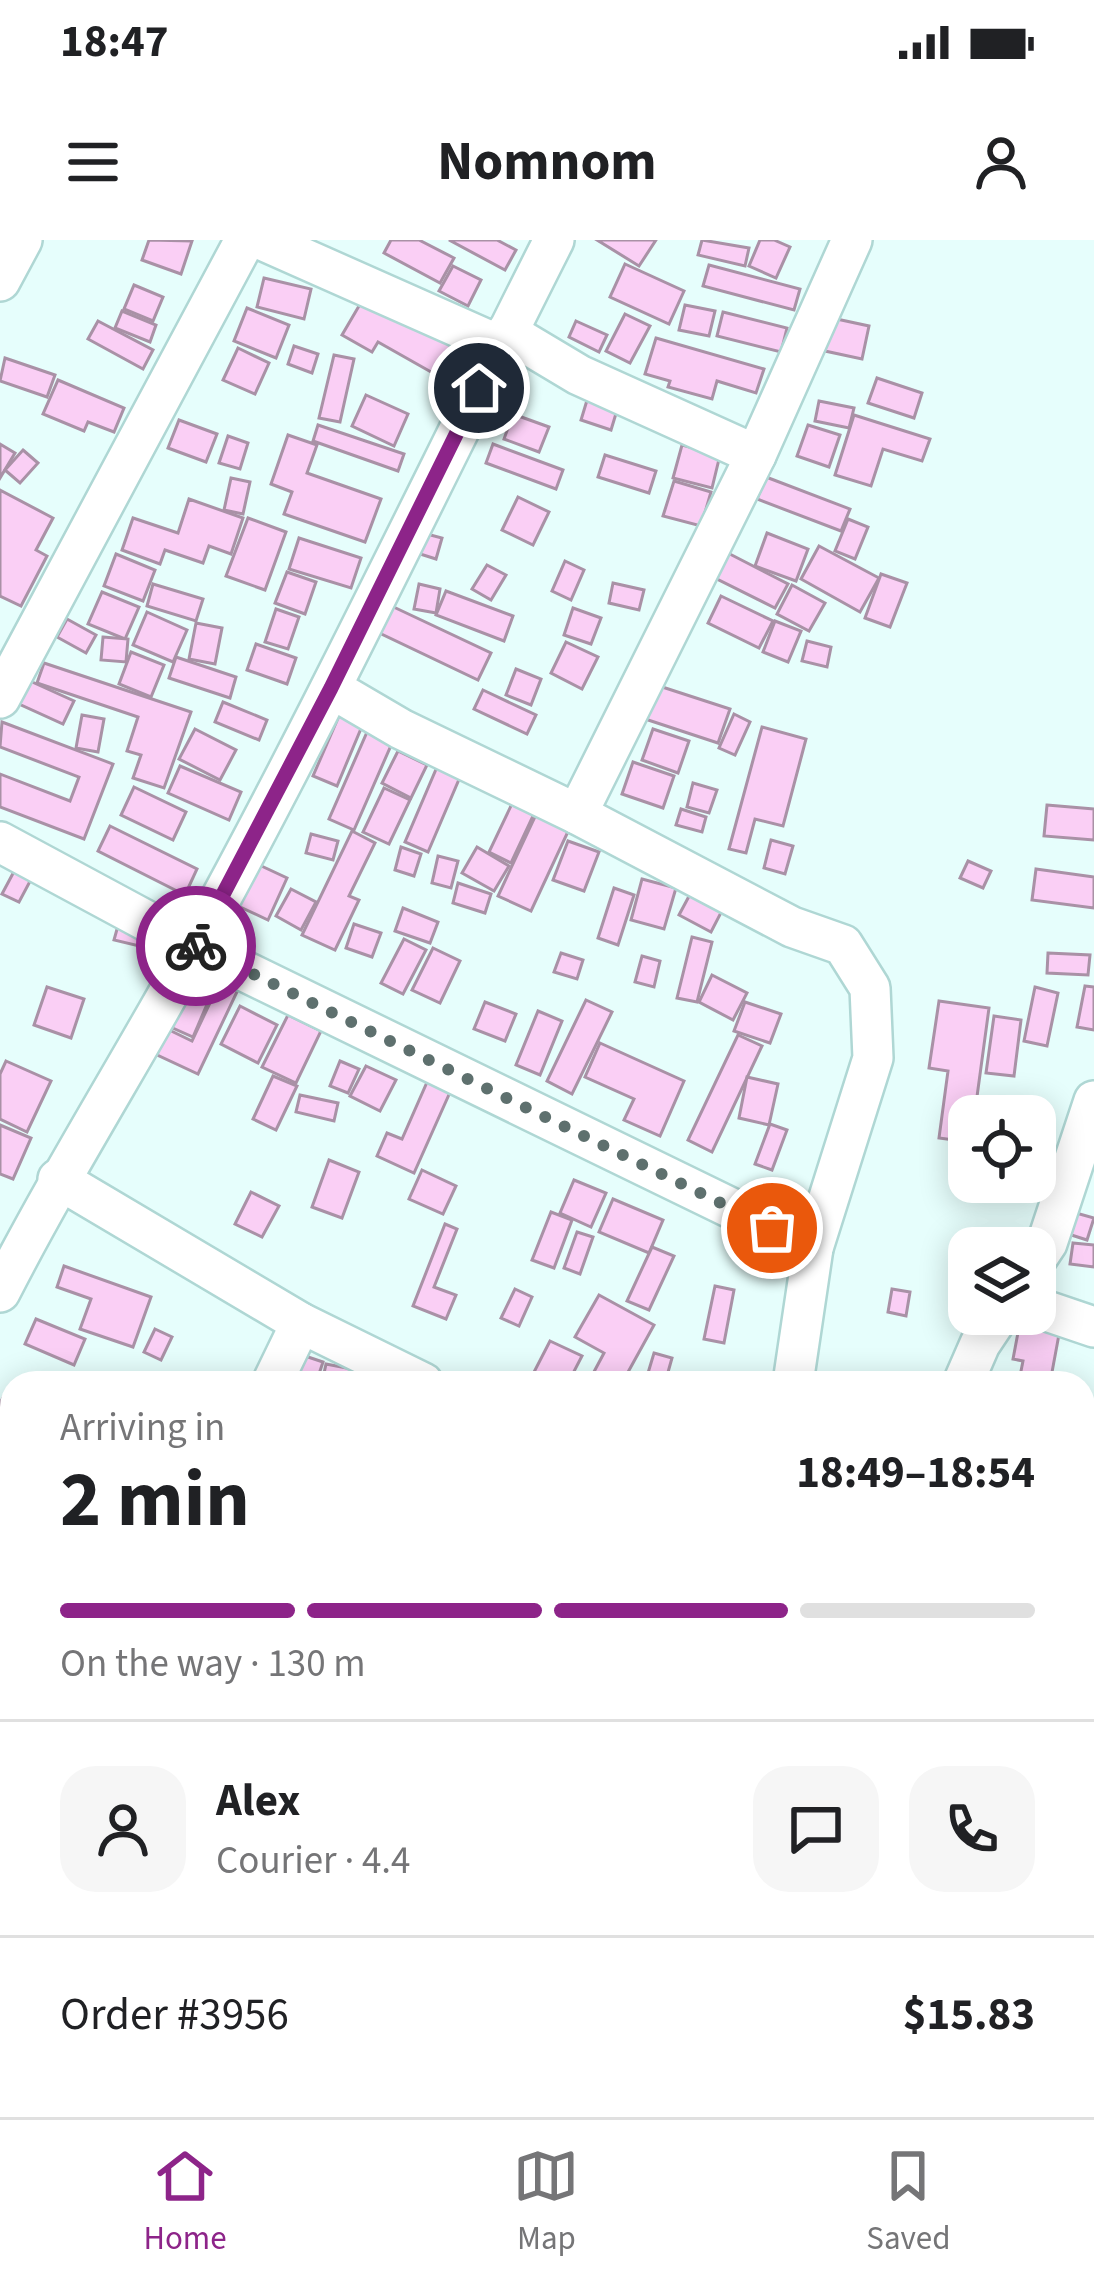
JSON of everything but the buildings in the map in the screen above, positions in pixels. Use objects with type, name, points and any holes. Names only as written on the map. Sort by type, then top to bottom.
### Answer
[{"type":"street","points":[[0,281],[22,240]]},
{"type":"street","points":[[0,698],[244,240]]},
{"type":"street","points":[[262,240],[504,339],[756,455]]},
{"type":"street","points":[[0,1292],[58,1179],[195,947],[331,688],[554,240]]},
{"type":"street","points":[[577,814],[756,455],[852,240]]},
{"type":"street","points":[[331,688],[401,729],[577,814],[792,928],[843,945],[870,988],[873,1058],[813,1248],[795,1371]]},
{"type":"street","points":[[0,842],[195,947],[813,1248]]},
{"type":"street","points":[[1052,1227],[1094,1101]]},
{"type":"street","points":[[58,1179],[301,1322],[399,1371]]},
{"type":"street","points":[[1056,1314],[1094,1327]]},
{"type":"street","points":[[278,1371],[301,1322]]},
{"type":"street","points":[[968,1371],[986,1335]]},
{"type":"way so far","points":[[196,946],[772,1228]]},
{"type":"route","points":[[196,946],[331,688],[479,388]]}]
